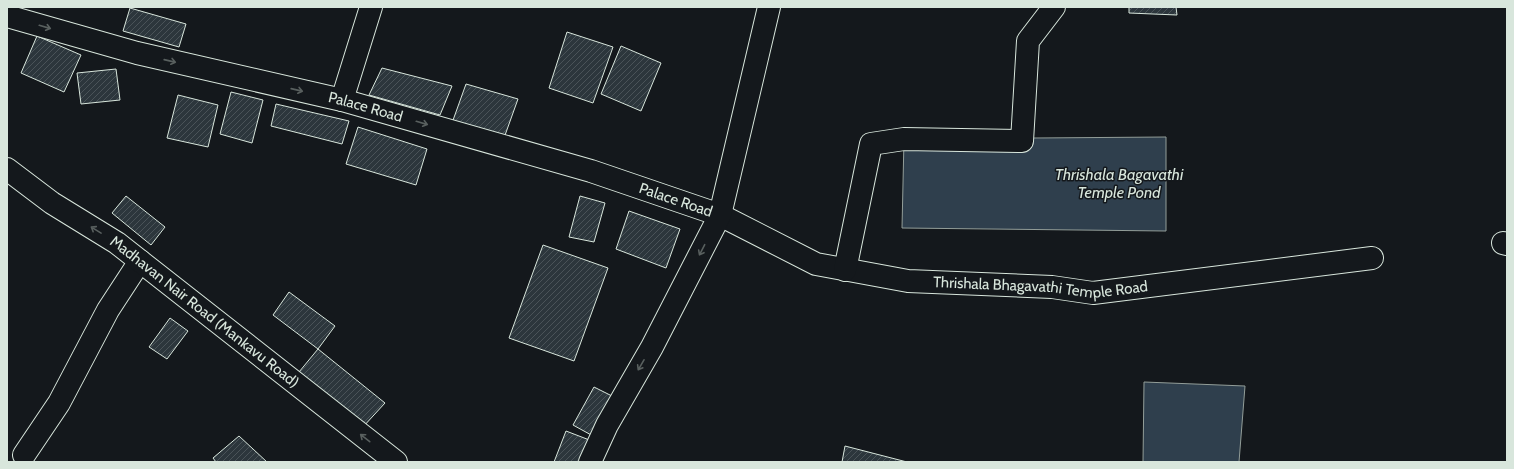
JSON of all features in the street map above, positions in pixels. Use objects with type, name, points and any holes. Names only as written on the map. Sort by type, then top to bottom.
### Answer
[{"type":"street","points":[[342,100],[371,7]]},
{"type":"street","points":[[590,462],[607,425],[652,347],[720,215],[769,7]]},
{"type":"street","points":[[845,270],[871,144],[904,139],[1022,141],[1028,41],[1054,7]]},
{"type":"street","name":"Palace Road","points":[[7,16],[137,53],[342,100],[592,171],[720,215]]},
{"type":"street","name":"Madhavan Nair Road (Mankavu Road)","points":[[7,169],[52,203],[117,243],[396,462]]},
{"type":"street","name":"Thrishala Bhagavathi Temple Road","points":[[720,215],[816,264],[908,281],[1052,287],[1093,293],[1372,258]]},
{"type":"street","points":[[24,456],[59,403],[108,310],[140,261]]},
{"type":"water","name":"Thrishala Bagavathi Temple Pond","points":[[1166,137],[1166,231],[902,228],[904,139]]},
{"type":"water","points":[[1144,382],[1245,386],[1239,462],[1143,462]]},
{"type":"building","points":[[1129,7],[1176,7],[1177,15],[1129,13]]},
{"type":"building","points":[[130,8],[186,24],[179,47],[123,31]]},
{"type":"building","points":[[567,32],[613,47],[593,103],[549,88]]},
{"type":"building","points":[[37,36],[81,55],[64,92],[21,73]]},
{"type":"building","points":[[621,46],[661,63],[641,111],[601,94]]},
{"type":"building","points":[[382,68],[452,86],[440,115],[369,95]]},
{"type":"building","points":[[116,69],[120,100],[81,104],[77,73]]},
{"type":"building","points":[[466,84],[518,99],[504,138],[452,123]]},
{"type":"building","points":[[231,92],[263,100],[252,143],[220,134]]},
{"type":"building","points":[[178,95],[218,105],[208,147],[167,138]]},
{"type":"building","points":[[276,104],[349,121],[342,144],[271,126]]},
{"type":"building","points":[[358,127],[427,149],[416,185],[346,164]]},
{"type":"building","points":[[126,196],[165,227],[151,245],[112,213]]},
{"type":"building","points":[[580,196],[605,203],[594,242],[569,237]]},
{"type":"building","points":[[629,211],[680,229],[666,268],[616,249]]},
{"type":"building","points":[[543,245],[608,268],[574,361],[509,338]]},
{"type":"building","points":[[289,292],[335,326],[318,349],[273,315]]},
{"type":"building","points":[[170,318],[188,331],[167,359],[149,347]]},
{"type":"building","points":[[318,349],[385,403],[362,428],[299,372]]},
{"type":"building","points":[[594,387],[614,397],[593,436],[573,425]]},
{"type":"building","points":[[566,431],[592,441],[584,462],[554,462]]},
{"type":"building","points":[[239,436],[267,462],[216,462],[213,458]]},
{"type":"building","points":[[845,446],[907,462],[842,462]]}]
